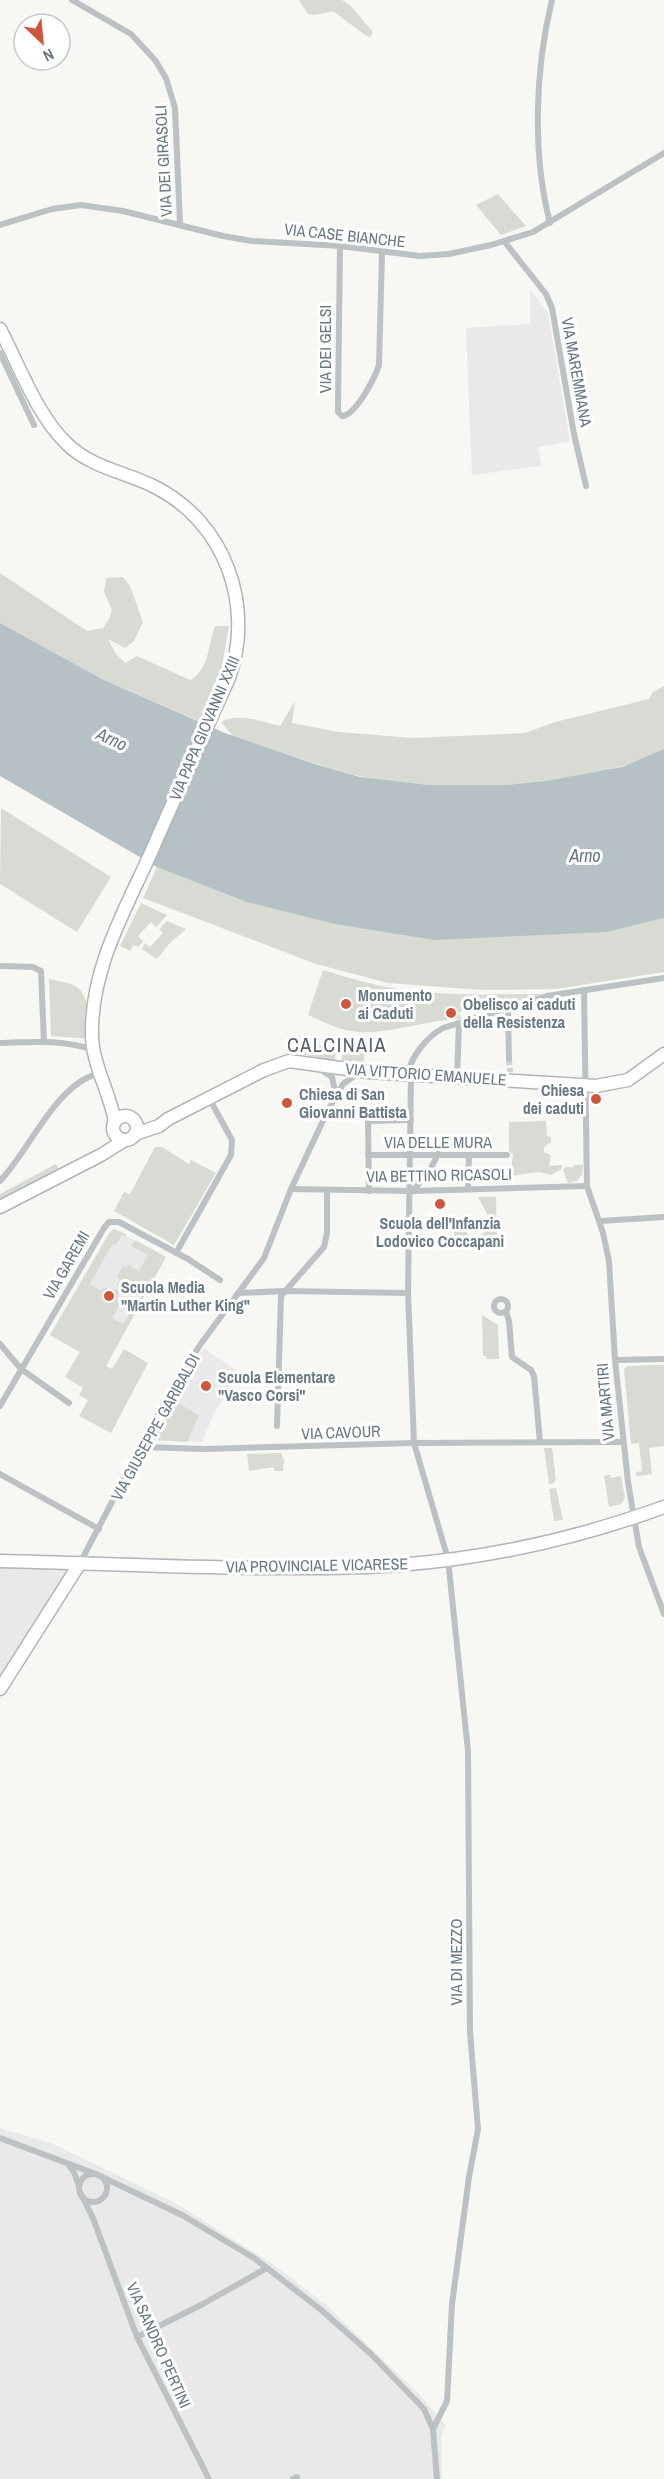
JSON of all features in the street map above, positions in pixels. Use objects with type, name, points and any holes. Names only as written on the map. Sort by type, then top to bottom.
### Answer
[{"type":"main road","name":"VIA PAPA GIOVANNI XXIII","points":[[0,329],[43,413],[66,444],[96,464],[155,487],[175,499],[194,515],[221,554],[235,588],[239,627],[234,664],[96,982],[92,1016],[93,1050],[107,1090]]},
{"type":"main road","name":"VIA VITTORIO EMANUELE","points":[[131,1128],[168,1119],[284,1062],[409,1075],[457,1078],[510,1077],[586,1086],[623,1082],[664,1054]]},
{"type":"main road","points":[[107,1090],[117,1137],[131,1128]]},
{"type":"main road","points":[[107,1090],[131,1128]]},
{"type":"main road","points":[[92,1158],[109,1143],[119,1118],[131,1128]]},
{"type":"main road","points":[[0,1206],[92,1158],[131,1128]]},
{"type":"main road","name":"VIA PROVINCIALE VICARESE","points":[[0,1561],[184,1567],[370,1567],[448,1560],[559,1538],[635,1518],[664,1507]]},
{"type":"main road","name":"VIA GIUSEPPE GARIBALDI","points":[[0,1689],[80,1563]]},
{"type":"street","name":"VIA DEI GIRASOLI","points":[[72,0],[130,34],[155,60],[166,78],[173,97],[176,117],[180,224]]},
{"type":"street","points":[[550,223],[541,162],[538,90],[541,55],[552,0]]},
{"type":"street","name":"VIA CASE BIANCHE","points":[[2,225],[52,209],[81,205],[123,211],[252,241],[340,246],[382,253],[435,255],[472,250],[533,232],[664,153]]},
{"type":"street","name":"VIA MAREMMANA","points":[[504,241],[546,294],[552,308],[574,434],[586,486]]},
{"type":"street","name":"VIA DEI GELSI","points":[[340,246],[338,404],[342,416],[351,414],[376,376],[379,365],[382,253]]},
{"type":"street","points":[[0,353],[34,425]]},
{"type":"street","points":[[0,966],[33,966],[41,971],[44,1042]]},
{"type":"street","points":[[409,1075],[414,1059],[428,1040],[443,1028],[508,1010],[547,996],[664,978]]},
{"type":"street","name":"VIA MARTIRI","points":[[584,990],[587,1186],[600,1221],[609,1261],[622,1442],[641,1553],[664,1614]]},
{"type":"street","points":[[508,1010],[509,1059]]},
{"type":"street","points":[[457,1078],[459,1023]]},
{"type":"street","points":[[0,1043],[44,1042],[74,1045],[93,1050]]},
{"type":"street","points":[[302,1063],[330,1074],[336,1089],[336,1098]]},
{"type":"street","name":"VIA GIUSEPPE GARIBALDI","points":[[80,1563],[143,1447],[165,1401],[200,1345],[264,1258],[291,1189],[336,1098],[347,1079],[363,1071]]},
{"type":"street","points":[[0,1181],[63,1097],[81,1080],[100,1073]]},
{"type":"street","name":"VIA DI MEZZO","points":[[409,1075],[411,1190],[408,1293],[414,1443],[448,1560],[468,1751],[470,2032],[478,2129],[450,2327],[447,2402],[433,2428]]},
{"type":"street","points":[[176,1253],[231,1155],[232,1140],[209,1098]]},
{"type":"street","points":[[369,1191],[368,1121],[411,1120]]},
{"type":"street","points":[[411,1190],[430,1170],[438,1154]]},
{"type":"street","name":"VIA DELLE MURA","points":[[368,1155],[507,1155]]},
{"type":"street","points":[[468,1188],[469,1155]]},
{"type":"street","name":"VIA BETTINO RICASOLI","points":[[291,1189],[369,1191],[587,1186]]},
{"type":"street","points":[[276,1426],[281,1296],[324,1247],[327,1233],[327,1191]]},
{"type":"street","points":[[600,1221],[664,1218]]},
{"type":"street","name":"VIA GAREMI","points":[[21,1369],[109,1222],[119,1222],[220,1280]]},
{"type":"street","points":[[240,1293],[285,1290],[408,1293]]},
{"type":"street","points":[[506,1311],[512,1357],[531,1370],[534,1376],[540,1442]]},
{"type":"street","points":[[0,1344],[21,1369],[69,1403]]},
{"type":"street","points":[[615,1360],[664,1359]]},
{"type":"street","points":[[0,1406],[21,1369]]},
{"type":"street","name":"VIA CAVOUR","points":[[143,1447],[205,1449],[414,1443],[622,1442]]},
{"type":"street","points":[[0,1474],[99,1529]]},
{"type":"street","points":[[0,2138],[99,2175],[182,2214],[267,2268],[320,2309],[371,2354],[417,2401],[433,2428],[437,2479]]},
{"type":"street","name":"VIA SANDRO PERTINI","points":[[67,2163],[75,2172],[136,2337],[209,2479]]},
{"type":"street","points":[[99,2175],[107,2185],[104,2196],[94,2201],[84,2198],[80,2190],[85,2176],[99,2175]]},
{"type":"street","points":[[93,2218],[95,2208],[104,2196],[112,2189],[124,2187]]},
{"type":"street","points":[[136,2337],[201,2305],[267,2268]]},
{"type":"shaded area","points":[[299,0],[342,0],[350,5],[373,32],[370,37],[365,35],[333,11],[315,15],[308,14]]},
{"type":"shaded area","points":[[498,194],[526,226],[501,235],[476,205]]},
{"type":"shaded area","points":[[530,289],[548,313],[570,441],[538,447],[542,466],[472,475],[466,328],[530,324]]},
{"type":"shaded area","points":[[0,573],[87,631],[103,628],[109,619],[112,610],[104,592],[106,578],[123,577],[130,586],[143,622],[134,641],[125,648],[108,639],[116,654],[125,663],[137,656],[190,680],[196,676],[204,664],[215,626],[229,626],[220,678],[201,722],[104,680],[0,623]]},
{"type":"shaded area","points":[[664,686],[664,749],[636,762],[569,779],[497,787],[427,786],[369,778],[329,768],[239,739],[232,735],[221,722],[243,718],[280,726],[295,701],[292,723],[338,732],[413,738],[525,733],[555,722],[649,699],[653,692]]},
{"type":"shaded area","points":[[1,808],[111,877],[77,932],[0,884]]},
{"type":"shaded area","points":[[157,867],[607,932],[664,918],[664,972],[556,989],[483,990],[388,983],[316,964],[143,898]]},
{"type":"shaded area","points":[[141,903],[167,915],[156,927],[151,922],[138,936],[143,941],[139,947],[133,945],[130,951],[120,946]]},
{"type":"shaded area","points":[[167,921],[186,929],[157,959],[142,949],[145,943],[150,947],[163,933],[159,929]]},
{"type":"shaded area","points":[[323,970],[402,990],[429,993],[542,994],[508,1005],[505,1001],[458,1012],[462,1019],[376,1032],[351,1031],[334,1027],[308,1015]]},
{"type":"shaded area","points":[[49,979],[73,985],[83,994],[88,1009],[90,1039],[51,1036]]},
{"type":"shaded area","points":[[301,1040],[337,1050],[334,1061],[297,1053]]},
{"type":"shaded area","points":[[343,1050],[365,1053],[363,1064],[341,1062]]},
{"type":"shaded area","points":[[546,1121],[547,1136],[551,1137],[551,1142],[544,1147],[544,1152],[551,1155],[549,1166],[562,1165],[562,1169],[551,1175],[539,1172],[510,1176],[513,1155],[509,1151],[509,1122]]},
{"type":"shaded area","points":[[155,1147],[162,1147],[189,1164],[191,1160],[216,1173],[174,1245],[114,1211],[124,1192],[130,1194]]},
{"type":"shaded area","points":[[56,1164],[59,1169],[0,1201],[0,1194]]},
{"type":"shaded area","points":[[574,1165],[583,1165],[582,1175],[577,1181],[568,1183],[563,1170]]},
{"type":"shaded area","points":[[478,1197],[496,1197],[497,1244],[455,1246],[453,1214],[472,1240],[494,1227]]},
{"type":"shaded area","name":"Scuola Media \"Martin Luther King\"","points":[[114,1229],[166,1257],[105,1366],[50,1335],[110,1232]]},
{"type":"shaded area","points":[[114,1229],[126,1234],[125,1236],[122,1234],[116,1245],[112,1244],[90,1284],[101,1291],[104,1287],[113,1292],[115,1289],[120,1291],[116,1299],[121,1302],[112,1318],[123,1324],[144,1293],[126,1283],[123,1289],[117,1285],[120,1279],[117,1277],[123,1266],[126,1268],[128,1265],[139,1271],[148,1255],[131,1246],[135,1240],[166,1257],[106,1366],[112,1369],[124,1349],[148,1363],[111,1433],[79,1416],[88,1400],[79,1395],[83,1388],[65,1377],[80,1352],[50,1335],[110,1232]]},
{"type":"shaded area","points":[[482,1315],[498,1325],[499,1359],[486,1359],[486,1356],[483,1356]]},
{"type":"shaded area","name":"Scuola Elementare \"Vasco Corsi\"","points":[[204,1348],[240,1373],[214,1413],[202,1442],[152,1440],[173,1396]]},
{"type":"shaded area","points":[[664,1365],[664,1446],[649,1448],[652,1474],[636,1476],[636,1472],[642,1471],[639,1443],[631,1444],[624,1369],[628,1366]]},
{"type":"shaded area","points":[[186,1376],[190,1378],[177,1402],[199,1416],[187,1442],[152,1440],[173,1396]]},
{"type":"shaded area","points":[[544,1448],[552,1448],[556,1480],[552,1484],[549,1484]]},
{"type":"shaded area","points":[[281,1453],[284,1460],[283,1471],[275,1471],[273,1467],[249,1471],[247,1454]]},
{"type":"shaded area","points":[[610,1474],[611,1478],[621,1476],[625,1498],[621,1504],[609,1507],[604,1476]]},
{"type":"shaded area","points":[[556,1488],[563,1520],[554,1521],[549,1489]]},
{"type":"shaded area","points":[[75,1566],[0,1680],[0,1567]]},
{"type":"shaded area","points":[[0,2128],[53,2144],[177,2204],[271,2263],[325,2304],[419,2394],[446,2426],[441,2436],[442,2479],[0,2479]]},
{"type":"water","name":"Arno","points":[[0,623],[104,680],[225,733],[360,777],[427,785],[508,785],[546,781],[622,767],[664,749],[664,918],[607,932],[435,940],[335,924],[247,902],[157,867],[0,776]]},
{"type":"tunnel","points":[[509,1059],[510,1072]]},
{"type":"place","name":"Monumento ai Caduti","points":[[346,1004]]},
{"type":"place","name":"Obelisco ai caduti della Resistenza","points":[[451,1013]]},
{"type":"place","name":"Chiesa dei caduti","points":[[596,1099]]},
{"type":"place","name":"Chiesa di San Giovanni Battista","points":[[287,1103]]},
{"type":"place","name":"Scuola dell'Infanzia Lodovico Coccapani","points":[[440,1204]]},
{"type":"place","name":"Scuola Media \"Martin Luther King\"","points":[[109,1296]]},
{"type":"place","name":"Scuola Elementare \"Vasco Corsi\"","points":[[206,1386]]},
{"type":"district","name":"CALCINAIA","points":[[337,1044]]}]
